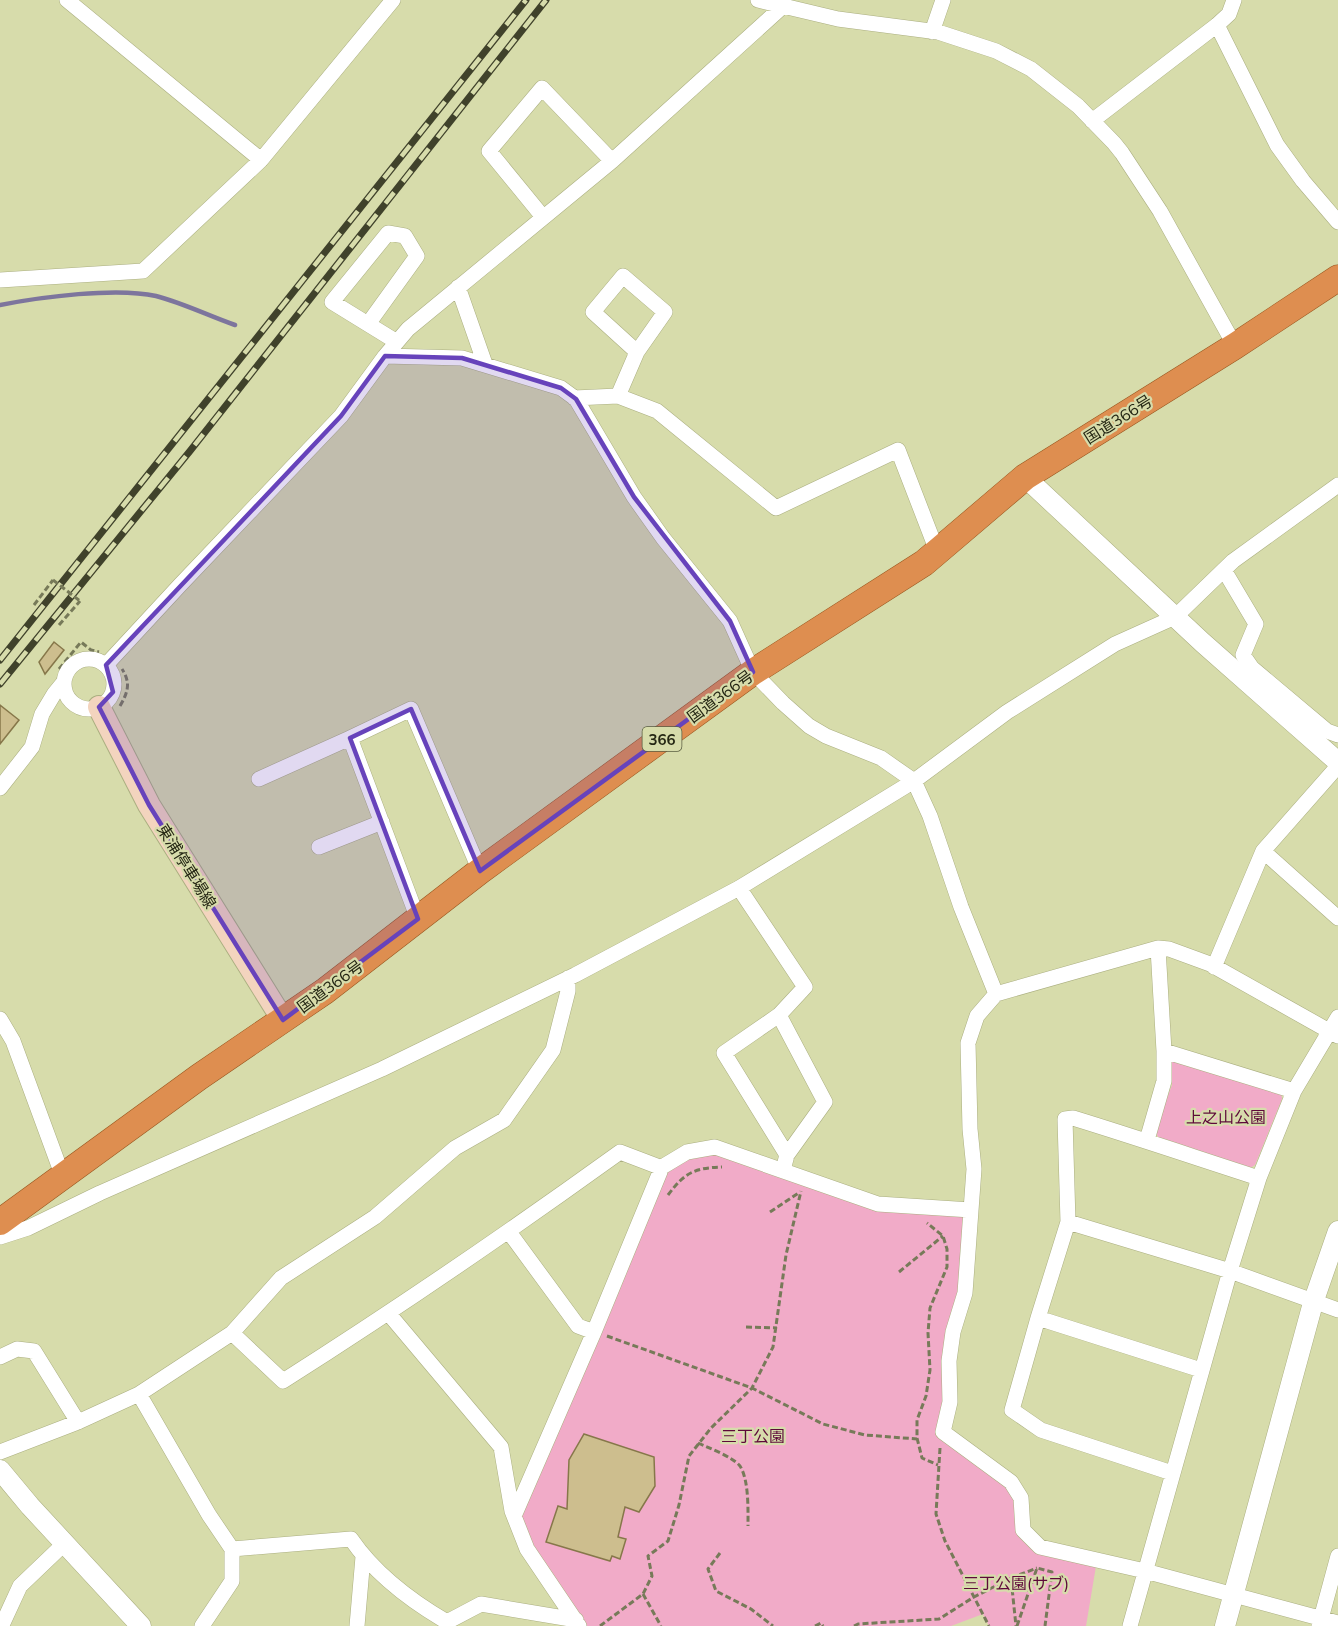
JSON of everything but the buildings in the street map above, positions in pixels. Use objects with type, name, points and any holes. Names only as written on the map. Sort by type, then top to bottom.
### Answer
[{"type":"highway","name":"国道366号","points":[[0,1222],[199,1077],[325,991],[480,871],[753,672],[924,562],[1026,477],[1338,278]]},
{"type":"main road","name":"東浦停車場線","points":[[99,708],[149,805],[283,1020]]},
{"type":"street","points":[[67,0],[261,160]]},
{"type":"street","points":[[0,280],[143,271],[261,160],[393,0]]},
{"type":"street","points":[[758,0],[838,18],[932,32],[996,51],[1031,69],[1078,106],[1114,143],[1160,211],[1234,346]]},
{"type":"street","points":[[932,32],[943,0]]},
{"type":"street","points":[[1092,121],[1217,25],[1229,14],[1234,0]]},
{"type":"street","points":[[110,661],[341,416],[408,329],[612,161],[782,7]]},
{"type":"street","points":[[1217,25],[1276,145],[1338,222]]},
{"type":"street","points":[[543,217],[489,151],[542,88],[612,161]]},
{"type":"street","points":[[368,324],[417,256],[405,236],[388,233],[332,302],[368,324],[398,342]]},
{"type":"street","points":[[618,396],[637,352],[665,312],[623,276],[593,312],[637,352]]},
{"type":"street","points":[[458,287],[485,364]]},
{"type":"street","points":[[385,356],[462,358],[561,388],[574,398],[634,497],[663,538],[730,621],[753,672],[783,703],[810,726],[826,736],[881,758],[914,781],[930,816],[961,908],[996,994]]},
{"type":"street","points":[[574,398],[618,396],[657,411],[776,508],[898,450],[937,551]]},
{"type":"street","points":[[1026,477],[1175,617],[1338,764],[1263,851],[1214,967]]},
{"type":"street","points":[[0,1238],[382,1069],[663,930],[739,888],[914,781],[1007,712],[1114,644],[1175,617],[1224,570],[1338,485]]},
{"type":"street","points":[[1224,570],[1256,624],[1244,655],[1252,668],[1327,731],[1338,735]]},
{"type":"street","points":[[0,788],[32,747],[45,708],[63,683],[69,668],[75,662],[92,659],[110,661]]},
{"type":"street","points":[[63,683],[67,698],[72,704],[88,710],[99,708],[110,699],[113,692],[114,683],[110,661]]},
{"type":"street","points":[[259,779],[411,709],[480,871]]},
{"type":"street","points":[[350,738],[418,919]]},
{"type":"street","points":[[319,847],[382,822]]},
{"type":"street","points":[[1263,851],[1338,918]]},
{"type":"street","points":[[739,888],[805,987],[778,1015],[724,1053],[785,1163],[803,1185],[878,1204],[971,1210]]},
{"type":"street","points":[[1147,1140],[1164,1081],[1158,948]]},
{"type":"street","points":[[1334,1034],[1214,967],[1169,949],[1158,948],[996,994],[977,1016],[968,1042],[970,1129],[974,1169],[965,1293],[953,1332],[950,1402],[943,1431],[1011,1482],[1021,1498],[1023,1530],[1040,1547],[1234,1594],[1320,1622],[1338,1623]]},
{"type":"street","points":[[0,1452],[78,1422],[139,1394],[232,1333],[281,1278],[375,1217],[455,1148],[504,1120],[553,1050],[568,992],[568,978]]},
{"type":"street","points":[[778,1015],[825,1102],[785,1163]]},
{"type":"street","points":[[1130,1626],[1201,1370],[1259,1178],[1294,1091],[1334,1034],[1338,1017]]},
{"type":"street","points":[[0,1019],[13,1041],[63,1177]]},
{"type":"street","points":[[1164,1051],[1294,1091]]},
{"type":"street","points":[[1172,1473],[1041,1430],[1012,1410],[1068,1222],[1065,1119],[1073,1118],[1147,1140],[1259,1178]]},
{"type":"street","points":[[514,1516],[662,1168],[687,1152],[716,1146],[785,1163]]},
{"type":"street","points":[[232,1333],[283,1381],[390,1314],[509,1233],[620,1152],[662,1168]]},
{"type":"street","points":[[1068,1222],[1230,1271],[1338,1310]]},
{"type":"street","points":[[1225,1626],[1313,1302],[1338,1231]]},
{"type":"street","points":[[509,1233],[578,1326],[594,1332]]},
{"type":"street","points":[[390,1314],[501,1447],[514,1516],[527,1549],[577,1623]]},
{"type":"street","points":[[1038,1318],[1201,1370]]},
{"type":"street","points":[[0,1357],[16,1349],[34,1351],[78,1422]]},
{"type":"street","points":[[139,1394],[209,1515],[232,1549],[232,1581],[201,1626]]},
{"type":"street","points":[[0,1470],[141,1626]]},
{"type":"street","points":[[232,1549],[351,1539],[363,1557],[416,1604],[447,1624],[481,1604],[577,1623]]},
{"type":"street","points":[[2,1625],[20,1586],[65,1544]]},
{"type":"street","points":[[1320,1622],[1338,1556]]},
{"type":"street","points":[[357,1626],[363,1557]]},
{"type":"path","points":[[34,605],[53,580],[80,601],[59,626]]},
{"type":"path","points":[[110,661],[127,676],[129,687],[118,710],[112,733]]},
{"type":"path","points":[[666,1197],[678,1182],[699,1168],[731,1167]]},
{"type":"path","points":[[790,1189],[803,1185]]},
{"type":"path","points":[[803,1185],[810,1196]]},
{"type":"path","points":[[770,1212],[803,1185]]},
{"type":"path","points":[[600,1626],[644,1594],[652,1576],[648,1556],[668,1541],[679,1505],[689,1456],[711,1428],[752,1388],[773,1347],[786,1255],[803,1185]]},
{"type":"path","points":[[927,1223],[943,1236],[947,1249],[947,1267],[930,1308],[928,1333],[930,1370],[926,1396],[917,1420],[917,1438],[922,1458],[938,1465]]},
{"type":"path","points":[[899,1272],[943,1236]]},
{"type":"path","points":[[746,1327],[777,1328]]},
{"type":"path","points":[[594,1332],[752,1388],[823,1424],[865,1435],[917,1438]]},
{"type":"path","points":[[943,1431],[938,1465],[936,1514],[945,1541],[989,1626]]},
{"type":"path","points":[[698,1443],[740,1466],[747,1489],[748,1526]]},
{"type":"path","points":[[720,1553],[708,1569],[716,1591],[751,1609],[773,1626]]},
{"type":"path","points":[[854,1626],[939,1619],[974,1597],[1037,1568],[1052,1572],[1045,1626]]},
{"type":"path","points":[[1017,1626],[1037,1568]]},
{"type":"path","points":[[1011,1578],[1017,1626]]},
{"type":"path","points":[[644,1594],[661,1626]]},
{"type":"path","points":[[815,1626],[820,1623],[823,1626]]},
{"type":"highlighted area","points":[[385,356],[462,358],[561,388],[576,399],[634,497],[730,621],[753,672],[480,871],[411,709],[350,738],[418,919],[283,1020],[149,805],[99,707],[113,692],[106,665],[341,416]]},
{"type":"green space","name":"上之山公園","points":[[1176,1061],[1281,1092],[1282,1099],[1255,1165],[1250,1168],[1158,1137],[1155,1130],[1172,1085],[1170,1062]]},
{"type":"green space","name":"三丁公園","points":[[715,1147],[878,1204],[971,1210],[943,1431],[1011,1482],[1023,1530],[1040,1547],[1097,1560],[1086,1626],[989,1626],[983,1614],[951,1626],[579,1626],[514,1516],[662,1168]]},
{"type":"waterway","points":[[0,305],[78,294],[139,293],[166,299],[235,325]]},
{"type":"railway","points":[[0,660],[526,0]]},
{"type":"railway","points":[[0,684],[190,451],[546,0]]},
{"type":"park label","name":"三丁公園(サブ)","points":[[1016,1583]]}]
